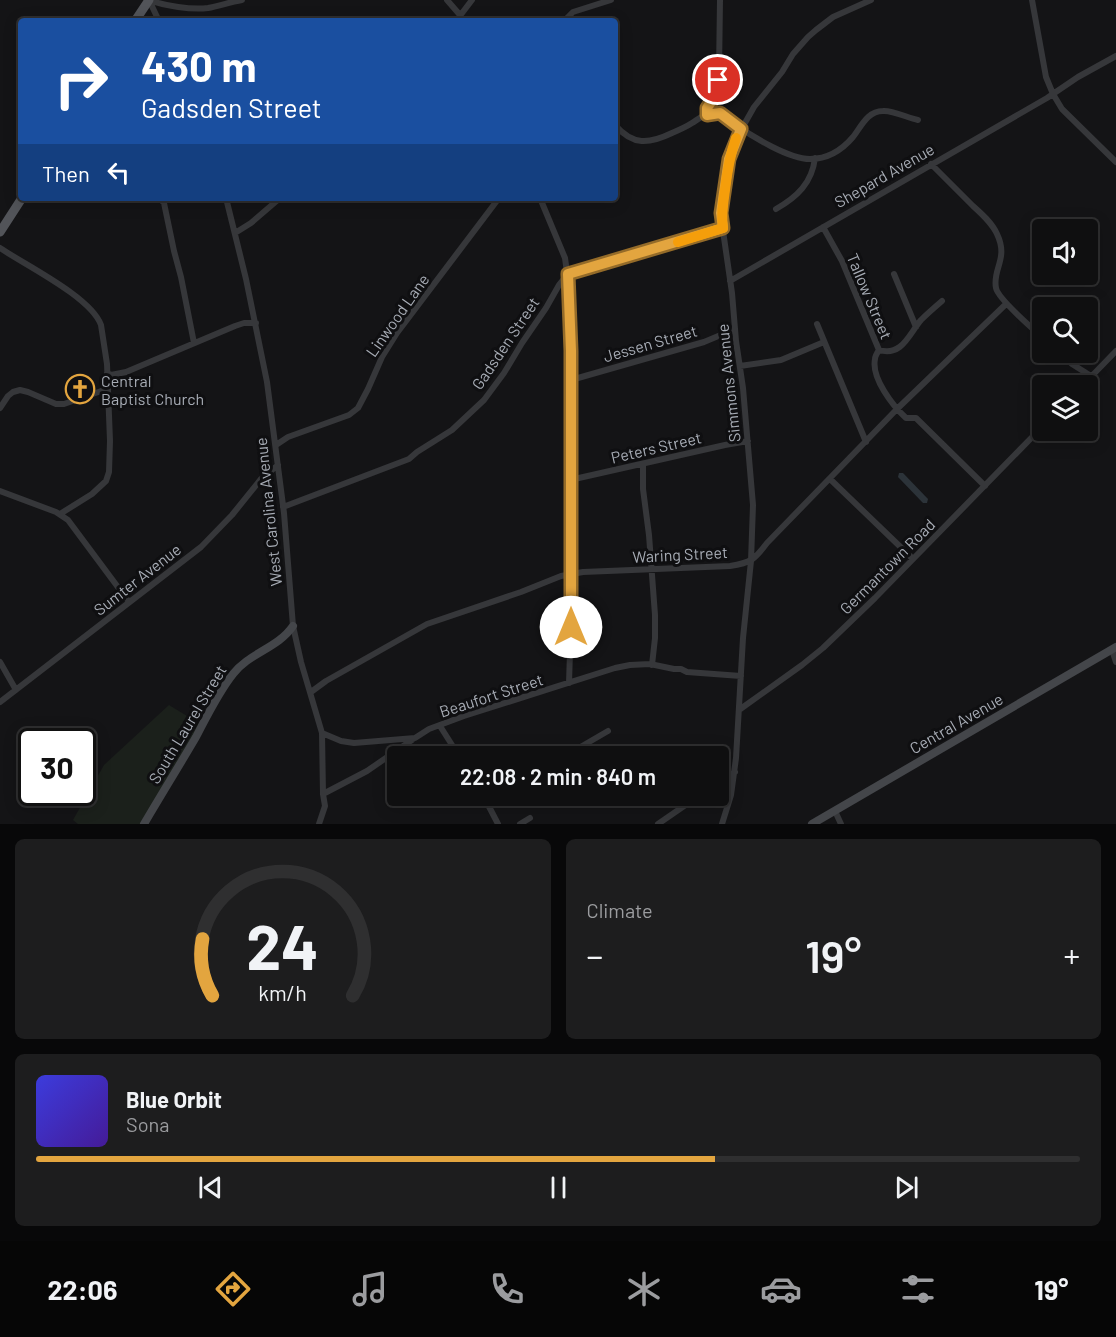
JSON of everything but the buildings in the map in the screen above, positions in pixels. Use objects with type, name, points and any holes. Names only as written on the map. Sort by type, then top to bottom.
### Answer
[{"type":"main road","points":[[137,18],[149,0]]},
{"type":"main road","points":[[0,232],[20,201]]},
{"type":"street","points":[[149,0],[191,8],[208,8],[242,0]]},
{"type":"street","points":[[149,0],[158,18]]},
{"type":"street","points":[[447,0],[458,18],[472,0]]},
{"type":"street","points":[[567,18],[573,12],[610,0]]},
{"type":"street","points":[[707,115],[707,108],[715,96],[719,72],[720,0]]},
{"type":"street","name":"Simmons Avenue","points":[[722,824],[729,804],[735,772],[753,505],[740,366],[721,213],[729,159],[741,129],[761,98],[808,37],[833,17],[862,2],[871,0]]},
{"type":"street","points":[[1032,0],[1046,77],[1053,94],[1062,109],[1116,162]]},
{"type":"street","name":"Shepard Avenue","points":[[730,280],[1116,56]]},
{"type":"street","points":[[618,131],[638,141],[654,141],[684,128],[701,117],[720,113],[741,129],[792,156],[815,158],[838,151],[855,135],[865,119],[873,114],[882,111],[918,120]]},
{"type":"street","points":[[776,210],[792,201],[810,178],[815,158]]},
{"type":"street","points":[[931,164],[985,217],[997,232],[1002,249],[1002,260],[996,289],[1006,304],[1032,328]]},
{"type":"street","points":[[162,201],[165,203],[194,343]]},
{"type":"street","name":"West Carolina Avenue","points":[[227,201],[256,323],[267,381],[283,507],[293,626],[322,733],[325,806],[319,824]]},
{"type":"street","points":[[235,232],[251,224],[277,201]]},
{"type":"street","name":"Linwood Lane","points":[[276,445],[288,437],[349,415],[358,408],[382,357],[397,333],[497,201]]},
{"type":"street","points":[[541,201],[565,258],[568,274],[571,380],[570,683]]},
{"type":"street","name":"Tallow Street","points":[[823,226],[842,261],[879,350],[875,360],[876,372],[881,385],[897,409]]},
{"type":"street","points":[[568,274],[723,228]]},
{"type":"street","points":[[0,248],[44,274],[92,310],[101,325],[106,351],[109,472],[106,481],[99,488],[60,514]]},
{"type":"street","name":"Gadsden Street","points":[[283,507],[409,459],[459,424],[484,400],[504,373],[568,274]]},
{"type":"street","points":[[894,274],[916,327]]},
{"type":"street","points":[[879,350],[886,352],[901,346],[909,339],[921,321],[942,301]]},
{"type":"street","name":"Waring Street","points":[[311,692],[326,681],[428,624],[521,592],[542,582],[571,574],[730,566],[751,561],[897,409],[1006,304]]},
{"type":"street","points":[[107,373],[111,375],[126,372],[240,324],[256,323]]},
{"type":"street","points":[[817,324],[866,442]]},
{"type":"street","name":"Jessen Street","points":[[571,380],[704,342],[735,329]]},
{"type":"street","points":[[740,366],[781,360],[824,342]]},
{"type":"street","points":[[1092,375],[1116,351]]},
{"type":"street","points":[[1071,363],[1089,375]]},
{"type":"street","points":[[0,408],[8,396],[20,390],[56,404],[64,404],[107,389]]},
{"type":"street","points":[[897,409],[906,418],[916,418],[985,486]]},
{"type":"street","name":"Germantown Road","points":[[739,710],[823,648],[1032,437]]},
{"type":"street","name":"Peters Street","points":[[570,480],[748,441]]},
{"type":"street","points":[[643,464],[643,489],[649,535],[655,626],[652,665]]},
{"type":"street","name":"Sumter Avenue","points":[[0,702],[201,547],[261,480],[278,465]]},
{"type":"street","points":[[830,479],[913,559]]},
{"type":"street","points":[[0,491],[60,514],[68,520],[129,602]]},
{"type":"street","name":"South Laurel Street","points":[[144,824],[233,674],[249,659],[283,638],[293,626]]},
{"type":"street","points":[[1114,649],[1116,662]]},
{"type":"street","name":"Central Avenue","points":[[812,824],[1114,649]]},
{"type":"street","points":[[0,662],[16,690]]},
{"type":"street","name":"Beaufort Street","points":[[322,733],[341,741],[354,743],[415,738],[429,729],[464,716],[623,666],[637,664],[681,669],[687,672],[741,676]]},
{"type":"street","points":[[440,726],[453,746]]},
{"type":"street","points":[[582,746],[608,731]]},
{"type":"street","points":[[323,794],[367,771],[415,738]]},
{"type":"street","points":[[729,776],[735,772]]},
{"type":"street","points":[[489,806],[498,824]]},
{"type":"street","points":[[658,824],[684,806]]},
{"type":"street","points":[[835,811],[841,824]]},
{"type":"street","points":[[520,824],[530,818]]},
{"type":"shaded area","points":[[899,473],[903,473],[928,499],[927,503],[923,503],[898,477]]},
{"type":"shaded area","points":[[169,705],[200,724],[141,824],[78,824],[73,820],[81,806],[96,806],[96,779],[104,765]]},
{"type":"slow traffic","points":[[678,242],[723,228],[721,213],[729,159],[736,138]]},
{"type":"place","name":"Central Baptist Church","points":[[80,389]]},
{"type":"route","points":[[571,627],[571,351],[568,274],[723,228],[721,213],[729,159],[741,129],[720,113],[707,115],[706,111],[715,96],[718,80]]}]
